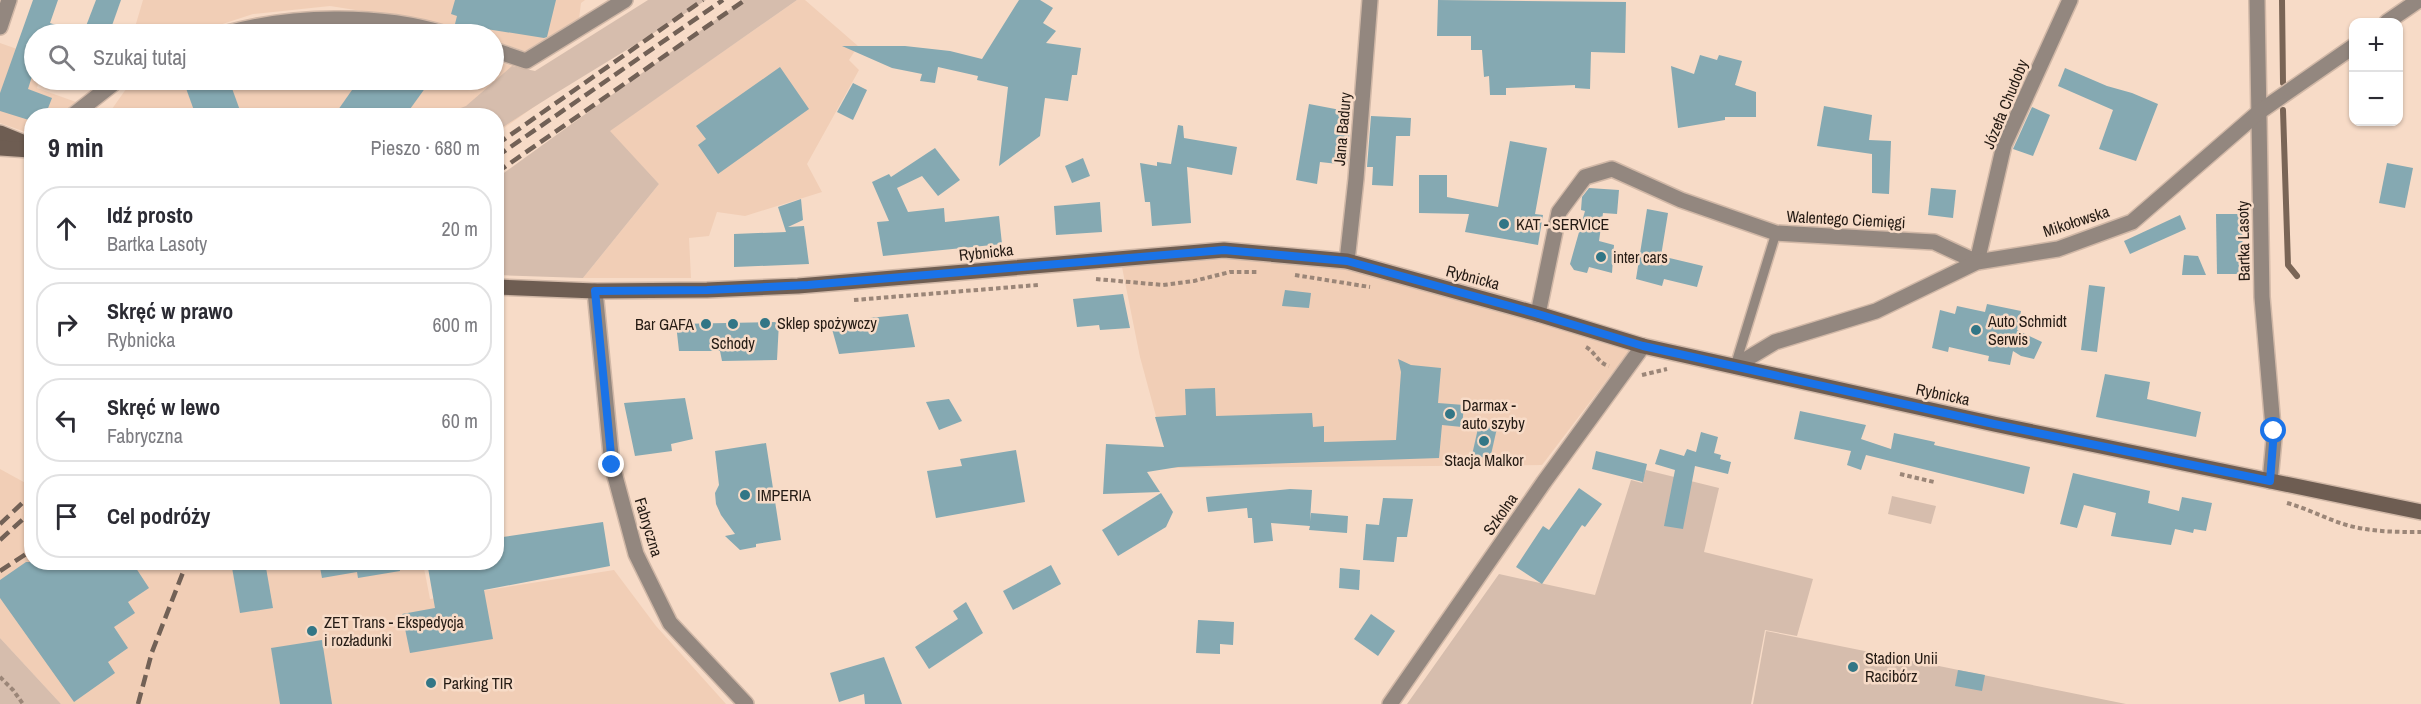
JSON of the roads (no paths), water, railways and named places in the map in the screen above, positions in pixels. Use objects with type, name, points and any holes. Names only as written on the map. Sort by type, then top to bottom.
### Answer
[{"type":"street","points":[[0,27],[9,0]]},
{"type":"street","points":[[504,53],[526,61],[625,0]]},
{"type":"street","name":"Jana Badury","points":[[1347,261],[1370,0]]},
{"type":"street","name":"Józefa Chudoby","points":[[1977,262],[2004,145],[2070,0]]},
{"type":"street","name":"Bartka Lasoty","points":[[2257,0],[2263,325],[2274,439],[2270,481]]},
{"type":"street","points":[[2393,18],[2419,0]]},
{"type":"street","points":[[275,24],[337,18],[400,24]]},
{"type":"street","name":"Mikołowska","points":[[1735,366],[1775,342],[1876,311],[1977,262],[2058,249],[2132,222],[2259,112],[2349,49]]},
{"type":"street","points":[[82,108],[105,90]]},
{"type":"street","points":[[0,133],[24,143]]},
{"type":"street","points":[[0,148],[24,150]]},
{"type":"street","name":"Walentego Ciemięgi","points":[[1538,314],[1560,212],[1585,177],[1612,169],[1681,200],[1776,233],[1934,242],[1977,262]]},
{"type":"street","name":"Rybnicka","points":[[504,286],[595,291],[707,290],[808,285],[1224,250],[1347,261],[1643,346],[1994,424],[2421,512]]},
{"type":"street","name":"Fabryczna","points":[[595,291],[612,465],[636,554],[670,623],[746,704]]},
{"type":"street","name":"Szkolna","points":[[1390,704],[1544,482],[1643,346]]},
{"type":"lane","points":[[1735,366],[1776,233]]},
{"type":"waterway","points":[[2282,0],[2283,83]]},
{"type":"waterway","points":[[2283,110],[2288,265],[2297,276]]},
{"type":"railway","points":[[504,139],[703,0]]},
{"type":"railway","points":[[504,151],[723,0]]},
{"type":"railway","points":[[504,167],[745,0]]},
{"type":"railway","points":[[0,524],[24,502]]},
{"type":"railway","points":[[0,540],[24,518]]},
{"type":"railway","points":[[0,571],[24,555]]},
{"type":"railway","points":[[138,704],[152,652],[184,570]]},
{"type":"place","name":"KAT - SERVICE","points":[[1504,224]]},
{"type":"place","name":"inter cars","points":[[1601,257]]},
{"type":"place","name":"Sklep spożywczy","points":[[765,323]]},
{"type":"place","name":"Bar GAFA","points":[[706,324]]},
{"type":"place","name":"Schody","points":[[733,324]]},
{"type":"place","name":"Auto Schmidt Serwis","points":[[1976,330]]},
{"type":"place","name":"Darmax - auto szyby","points":[[1450,414]]},
{"type":"place","name":"Stacja Malkor","points":[[1484,441]]},
{"type":"place","name":"IMPERIA","points":[[745,495]]},
{"type":"place","name":"ZET Trans - Ekspedycja i rozładunki","points":[[312,631]]},
{"type":"place","name":"Stadion Unii Racibórz","points":[[1853,667]]},
{"type":"place","name":"Parking TIR","points":[[431,683]]}]
